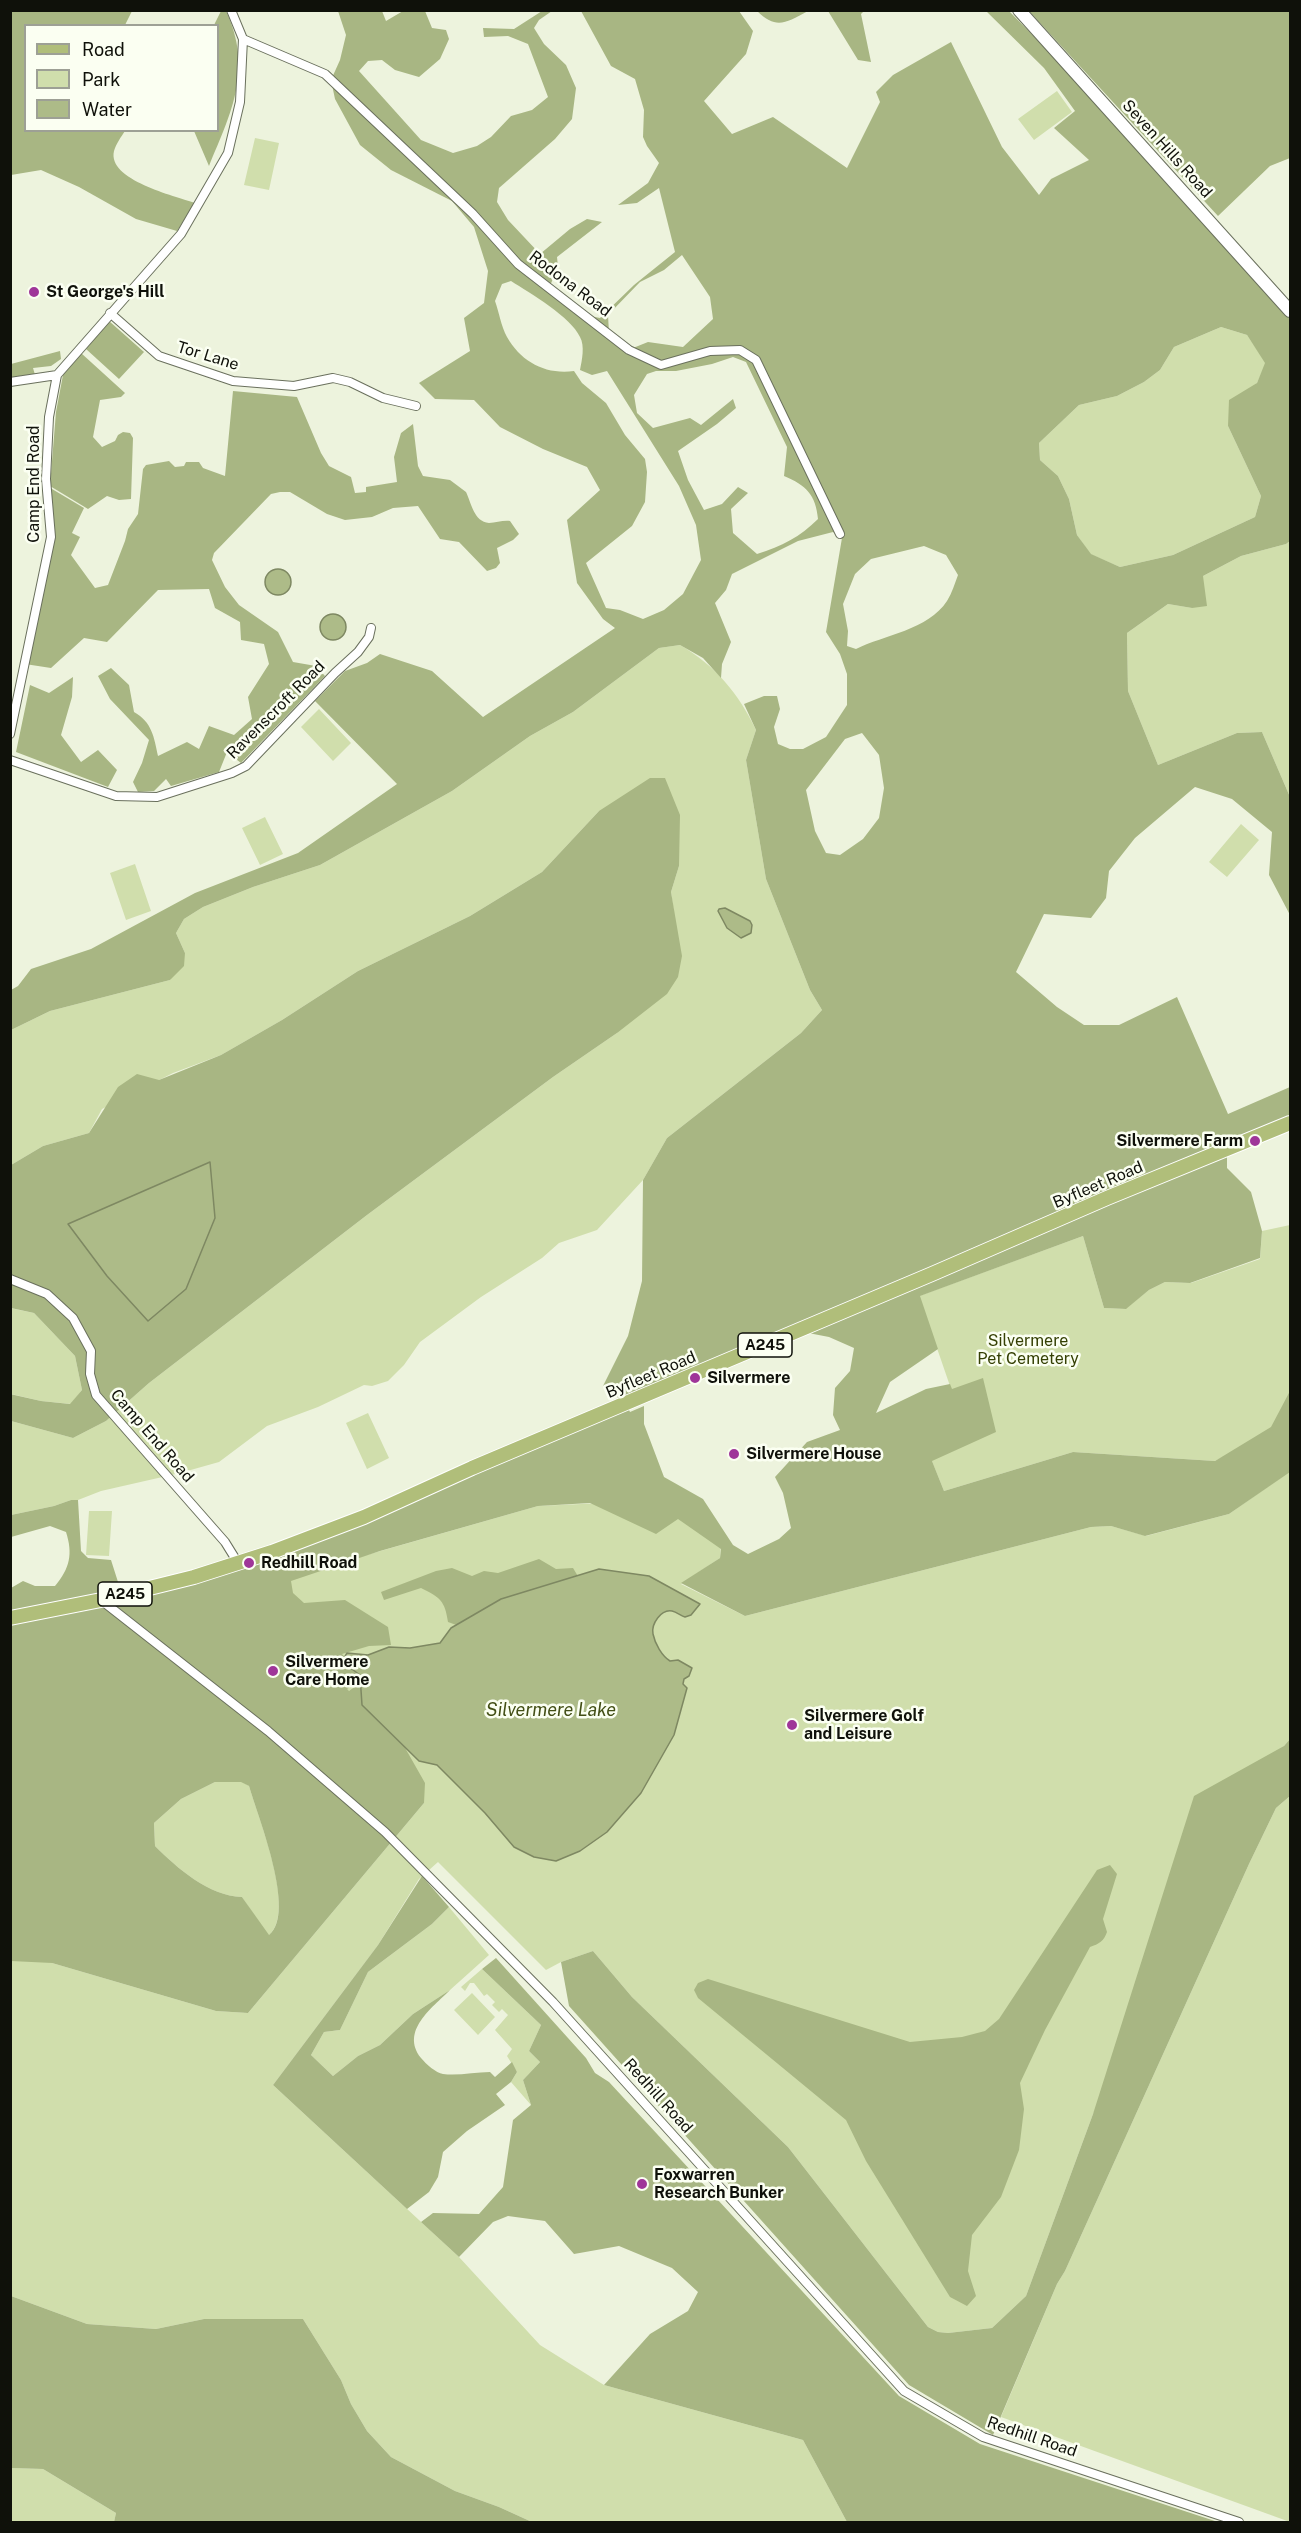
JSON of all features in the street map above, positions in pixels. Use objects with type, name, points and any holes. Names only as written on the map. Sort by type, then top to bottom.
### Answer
[{"type":"main road","name":"Seven Hills Road","points":[[1018,10],[1290,310]]},
{"type":"main road","name":"Byfleet Road","points":[[10,1618],[101,1600],[194,1577],[364,1517],[472,1468],[932,1274],[1107,1197],[1290,1123]]},
{"type":"street","name":"Camp End Road","points":[[10,734],[51,537],[46,479],[49,417],[57,375],[181,234],[228,153],[240,102],[243,39],[231,10]]},
{"type":"street","name":"Rodona Road","points":[[243,39],[325,74],[473,214],[518,264],[629,350],[661,365],[710,351],[740,350],[756,360],[840,534]]},
{"type":"street","name":"Tor Lane","points":[[110,313],[159,356],[233,381],[294,386],[333,378],[350,382],[383,398],[416,406]]},
{"type":"street","points":[[10,381],[57,375]]},
{"type":"street","name":"Ravenscroft Road","points":[[10,760],[116,796],[157,798],[232,773],[246,766],[335,672],[358,652],[369,637],[371,628]]},
{"type":"street","name":"Camp End Road","points":[[10,1279],[47,1294],[73,1318],[91,1351],[90,1374],[96,1395],[225,1542],[238,1563]]},
{"type":"street","name":"Redhill Road","points":[[101,1600],[268,1731],[385,1832],[553,2002],[904,2391],[984,2437],[1239,2523]]},
{"type":"green space","points":[[1057,91],[1072,112],[1034,140],[1018,119]]},
{"type":"green space","points":[[255,138],[279,143],[269,190],[244,185]]},
{"type":"green space","points":[[1221,327],[1247,335],[1266,363],[1257,383],[1228,426],[1261,496],[1255,517],[1173,555],[1120,567],[1090,554],[1077,535],[1069,499],[1058,476],[1040,460],[1039,443],[1079,405],[1117,396],[1144,382],[1160,370],[1174,347]]},
{"type":"green space","points":[[1290,541],[1290,797],[1262,732],[1237,733],[1158,765],[1128,691],[1127,633],[1168,604],[1192,608],[1203,576],[1241,556]]},
{"type":"green space","points":[[680,645],[715,671],[725,682],[742,704],[756,730],[746,760],[766,879],[810,990],[822,1010],[801,1033],[667,1138],[643,1180],[597,1230],[559,1243],[542,1258],[481,1297],[420,1342],[404,1365],[388,1381],[372,1386],[364,1385],[318,1407],[267,1426],[219,1462],[101,1491],[78,1500],[11,1515],[11,1421],[73,1438],[106,1421],[149,1383],[367,1215],[553,1077],[617,1033],[675,921],[671,892],[679,866],[599,811],[542,872],[470,916],[358,971],[282,1020],[221,1055],[173,1073],[102,1109],[89,1133],[43,1146],[11,1165],[11,1030],[50,1011],[170,980],[185,953],[176,933],[184,919],[203,907],[253,887],[320,865],[452,791],[530,736],[573,712],[659,648]]},
{"type":"green space","points":[[319,709],[351,743],[333,761],[301,727]]},
{"type":"green space","points":[[265,817],[283,854],[260,865],[242,828]]},
{"type":"green space","points":[[1241,824],[1259,840],[1227,877],[1209,862]]},
{"type":"green space","points":[[135,864],[151,911],[126,920],[110,873]]},
{"type":"green space","name":"Silvermere Pet Cemetery","points":[[1290,1225],[1290,1407],[1276,1430],[1215,1461],[1073,1452],[944,1491],[923,1439],[960,1415],[919,1296],[1083,1236],[1104,1308],[1125,1309],[1149,1290],[1165,1282],[1191,1283],[1260,1259],[1262,1231]]},
{"type":"green space","points":[[10,1308],[34,1313],[75,1356],[82,1390],[71,1404],[41,1401],[11,1394]]},
{"type":"green space","points":[[368,1413],[389,1458],[367,1469],[346,1423]]},
{"type":"green space","points":[[1290,1471],[1290,1739],[1284,1746],[1093,2114],[1026,2296],[992,2328],[948,2333],[938,2332],[928,2327],[788,2147],[632,1997],[593,1951],[546,1970],[438,1862],[419,1879],[378,1945],[273,2085],[459,2257],[540,2345],[604,2385],[803,2440],[847,2522],[532,2522],[455,2491],[391,2457],[367,2431],[351,2404],[341,2380],[303,2319],[204,2319],[156,2329],[87,2324],[11,2296],[11,1951],[216,2011],[248,2013],[424,1803],[334,1677],[279,1580],[538,1506],[646,1501],[698,1518],[721,1545],[720,1558],[681,1584],[745,1616],[1091,1527],[1111,1526],[1146,1536],[1229,1514]]},
{"type":"green space","points":[[89,1511],[112,1511],[109,1556],[86,1555]]},
{"type":"green space","points":[[241,1781],[249,1786],[267,1841],[278,1887],[279,1907],[276,1924],[268,1936],[242,1897],[218,1892],[194,1879],[155,1846],[154,1823],[181,1799],[215,1782]]},
{"type":"green space","points":[[1290,1796],[1290,2522],[1001,2417],[1057,2284],[1065,2271],[1249,1864],[1276,1808]]},
{"type":"green space","points":[[449,1907],[489,1955],[450,1990],[413,2014],[380,2045],[358,2056],[333,2076],[311,2055],[324,2032],[340,2030],[368,1972],[432,1924]]},
{"type":"green space","points":[[482,1969],[541,2025],[529,2051],[540,2062],[523,2080],[531,2105],[511,2082],[517,2072],[507,2056],[512,2049],[495,2030],[508,2015],[502,2009],[499,2012],[492,2005],[495,2002],[487,1994],[484,1996],[474,1983],[470,1983],[465,1991],[461,1987]]},
{"type":"green space","points":[[472,1993],[495,2017],[478,2035],[454,2010]]},
{"type":"green space","points":[[11,2468],[43,2469],[116,2513],[114,2522],[11,2522]]},
{"type":"shaded area","points":[[1008,10],[1054,57],[1290,319],[1290,541],[1241,556],[1203,576],[1207,606],[1192,608],[1168,604],[1127,633],[1128,691],[1158,765],[1237,733],[1262,732],[1290,797],[1290,915],[1269,875],[1272,832],[1232,799],[1195,787],[1135,838],[1109,871],[1106,898],[1091,918],[1044,914],[1016,972],[1057,1007],[1084,1025],[1119,1025],[1177,997],[1228,1114],[1290,1087],[1290,1118],[1227,1150],[1227,1168],[1251,1192],[1262,1231],[1260,1258],[1190,1283],[1165,1282],[1149,1290],[1126,1309],[1104,1308],[1083,1236],[920,1296],[938,1349],[890,1382],[876,1413],[926,1389],[950,1384],[952,1389],[983,1378],[996,1432],[932,1461],[944,1491],[1073,1452],[1215,1461],[1271,1427],[1290,1391],[1290,1472],[1229,1514],[1145,1536],[1111,1526],[1091,1527],[745,1616],[681,1583],[720,1558],[721,1549],[678,1519],[656,1534],[590,1503],[538,1506],[380,1551],[291,1581],[293,1593],[304,1603],[345,1600],[388,1627],[391,1645],[369,1646],[342,1654],[363,1677],[347,1689],[349,1691],[363,1681],[387,1729],[404,1746],[425,1783],[424,1803],[248,2013],[216,2011],[52,1963],[11,1961],[11,1588],[23,1581],[35,1586],[55,1586],[67,1567],[70,1554],[66,1532],[50,1526],[11,1537],[11,1515],[78,1500],[81,1551],[88,1558],[111,1560],[118,1582],[117,1595],[272,1552],[625,1403],[603,1386],[628,1336],[642,1281],[643,1180],[667,1138],[801,1033],[822,1010],[810,990],[766,879],[746,760],[756,730],[744,704],[764,696],[777,696],[780,709],[774,727],[778,744],[790,749],[803,749],[826,737],[847,705],[847,674],[840,654],[826,632],[842,538],[833,532],[798,541],[732,574],[726,590],[715,603],[731,642],[722,664],[721,678],[703,658],[680,645],[659,648],[573,712],[530,736],[452,791],[320,865],[253,887],[203,907],[184,919],[176,933],[185,953],[184,966],[170,980],[50,1011],[11,1030],[11,990],[18,986],[31,969],[91,949],[195,893],[298,853],[397,784],[315,701],[345,671],[367,663],[380,654],[432,671],[483,717],[615,628],[603,619],[577,583],[567,520],[600,490],[587,467],[543,449],[500,427],[474,400],[435,399],[419,383],[470,351],[464,318],[484,303],[488,271],[474,227],[452,201],[391,170],[360,145],[335,99],[331,80],[340,60],[346,35],[338,11],[382,11],[386,21],[403,11],[425,11],[432,28],[446,30],[449,39],[440,59],[419,77],[395,70],[382,60],[368,61],[359,71],[421,140],[453,153],[477,146],[491,137],[511,116],[532,110],[548,97],[528,44],[508,36],[484,37],[483,28],[514,29],[542,11],[552,11],[539,20],[534,28],[544,44],[566,65],[576,88],[572,119],[555,139],[499,188],[497,202],[508,220],[540,254],[570,229],[587,219],[602,222],[557,257],[558,267],[549,288],[585,315],[600,318],[634,285],[675,252],[659,188],[637,203],[618,205],[648,183],[659,163],[643,137],[644,110],[635,79],[611,66],[581,11],[739,11],[753,31],[746,54],[704,101],[732,134],[773,117],[847,168],[880,102],[876,92],[893,75],[951,42],[1002,147],[1039,195],[1051,179],[1089,160],[1054,128],[1075,111],[1044,68],[986,11]],"holes":[[[682,255],[710,297],[713,319],[683,347],[648,342],[628,350],[609,333],[608,315],[640,282],[664,270]],[[511,281],[549,306],[575,329],[582,341],[583,353],[580,370],[592,375],[607,371],[679,486],[696,525],[701,560],[683,594],[664,610],[643,619],[620,610],[606,608],[586,563],[632,526],[645,502],[647,472],[645,459],[625,435],[606,403],[582,383],[574,371],[544,369],[519,353],[505,333],[495,301],[502,284]],[[1221,327],[1247,335],[1265,363],[1257,383],[1229,400],[1228,426],[1261,496],[1255,517],[1173,555],[1120,567],[1091,554],[1077,535],[1069,499],[1058,476],[1040,460],[1039,443],[1079,405],[1117,396],[1144,382],[1160,370],[1174,347]],[[733,357],[746,362],[787,447],[784,476],[804,487],[812,497],[818,519],[790,540],[757,554],[733,533],[731,509],[748,493],[738,487],[722,504],[704,510],[688,480],[678,451],[736,408],[733,399],[701,425],[690,418],[653,428],[637,413],[634,395],[647,374],[656,371],[676,371]],[[924,546],[946,555],[958,575],[947,601],[929,619],[905,631],[856,649],[847,646],[848,631],[843,604],[855,574],[871,559]],[[862,733],[879,755],[884,788],[879,818],[863,839],[840,855],[826,853],[815,831],[806,790],[845,739]],[[798,1331],[829,1337],[854,1348],[850,1371],[835,1388],[833,1415],[840,1430],[807,1442],[775,1477],[783,1493],[791,1528],[779,1539],[748,1554],[733,1545],[703,1499],[664,1477],[644,1424],[644,1406],[630,1412],[626,1404]],[[215,1782],[241,1782],[249,1786],[267,1841],[277,1886],[279,1907],[277,1924],[269,1935],[242,1897],[218,1892],[194,1879],[155,1846],[154,1823],[181,1799]]]},
{"type":"shaded area","points":[[11,11],[132,11],[126,24],[24,24],[24,132],[124,132],[114,151],[115,161],[121,170],[144,185],[195,203],[177,231],[136,219],[79,187],[41,170],[11,175]]},
{"type":"shaded area","points":[[221,11],[226,11],[234,32],[239,71],[232,108],[209,166],[194,132],[219,132],[219,24],[214,24]]},
{"type":"shaded area","points":[[757,11],[808,11],[793,19],[776,23]]},
{"type":"shaded area","points":[[828,11],[864,11],[861,14],[871,62],[858,60]]},
{"type":"shaded area","points":[[1029,11],[1290,11],[1290,158],[1270,166],[1218,216]]},
{"type":"shaded area","points":[[109,321],[144,352],[119,379],[86,349]]},
{"type":"shaded area","points":[[60,351],[61,359],[51,366],[33,368],[36,378],[11,382],[11,364]]},
{"type":"shaded area","points":[[81,353],[125,393],[121,397],[100,400],[93,437],[102,447],[115,441],[123,432],[130,433],[133,438],[131,499],[119,500],[107,496],[88,509],[50,486],[56,412],[63,375]]},
{"type":"shaded area","points":[[233,391],[297,397],[321,453],[329,466],[351,477],[355,493],[366,492],[366,487],[397,482],[394,457],[401,433],[413,424],[418,466],[423,476],[450,480],[466,492],[480,519],[489,523],[510,521],[519,534],[513,540],[497,548],[500,563],[496,568],[487,571],[459,542],[440,539],[418,506],[393,508],[372,517],[345,520],[327,514],[290,492],[271,494],[214,553],[212,560],[225,587],[239,605],[278,632],[293,662],[316,666],[325,676],[241,763],[227,752],[219,772],[171,786],[166,779],[154,791],[138,792],[133,782],[149,740],[110,699],[98,676],[111,668],[129,685],[134,712],[148,725],[158,756],[187,742],[199,749],[209,726],[234,735],[252,719],[248,697],[269,664],[264,644],[241,640],[240,622],[215,608],[209,589],[158,590],[107,642],[84,638],[51,668],[25,664],[51,535],[47,486],[84,508],[72,533],[80,537],[71,555],[95,588],[108,585],[128,529],[138,514],[143,469],[146,465],[169,461],[175,467],[184,466],[186,462],[199,462],[203,468],[225,476]]},
{"type":"shaded area","points":[[73,677],[72,697],[61,735],[81,762],[98,750],[117,770],[108,787],[16,752],[30,685],[49,693]]},
{"type":"shaded area","points":[[650,778],[665,778],[680,815],[679,866],[671,892],[682,956],[678,977],[667,994],[367,1215],[149,1383],[106,1421],[73,1438],[11,1421],[10,1394],[41,1401],[70,1404],[82,1390],[75,1356],[34,1313],[11,1308],[11,1165],[43,1146],[89,1133],[118,1087],[137,1074],[159,1080],[221,1055],[282,1020],[358,971],[470,916],[542,872],[599,811]]},
{"type":"shaded area","points":[[539,1559],[556,1569],[573,1568],[585,1588],[462,1627],[448,1622],[440,1600],[421,1588],[384,1600],[381,1592],[436,1571],[452,1568],[472,1576],[484,1571],[498,1573]]},
{"type":"shaded area","points":[[1290,1739],[1290,1796],[1276,1808],[1249,1864],[1065,2271],[1057,2284],[993,2435],[909,2385],[569,2006],[561,1962],[593,1951],[632,1997],[788,2147],[928,2327],[938,2332],[948,2333],[992,2328],[1026,2296],[1093,2114],[1194,1796],[1284,1746]]},
{"type":"shaded area","points":[[1110,1865],[1117,1874],[1103,1919],[1106,1935],[1101,1942],[1090,1947],[1045,2030],[1020,2083],[1024,2109],[1019,2150],[1001,2197],[972,2235],[968,2271],[976,2296],[967,2306],[950,2297],[866,2161],[846,2120],[698,1998],[694,1990],[698,1983],[708,1979],[910,2042],[962,2037],[985,2031],[999,2019],[1097,1870]]},
{"type":"shaded area","points":[[422,1876],[449,1907],[432,1924],[368,1972],[340,2030],[324,2032],[311,2055],[333,2076],[358,2056],[380,2045],[413,2014],[450,1990],[427,2012],[416,2029],[415,2048],[421,2058],[434,2070],[443,2074],[490,2072],[495,2077],[512,2062],[517,2072],[511,2082],[496,2094],[505,2105],[467,2131],[443,2152],[438,2177],[429,2192],[407,2209],[273,2085],[378,1945]]},
{"type":"shaded area","points":[[496,1958],[586,2058],[595,2073],[609,2082],[899,2396],[980,2444],[1218,2522],[847,2522],[803,2440],[604,2385],[650,2334],[688,2311],[698,2292],[672,2268],[619,2246],[574,2254],[545,2221],[508,2216],[493,2222],[459,2257],[421,2222],[433,2213],[479,2214],[503,2187],[513,2120],[531,2105],[523,2080],[540,2062],[529,2051],[541,2025],[482,1969]]},
{"type":"shaded area","points":[[11,2296],[87,2324],[156,2329],[204,2319],[303,2319],[341,2380],[351,2404],[367,2431],[391,2457],[455,2491],[532,2522],[114,2522],[116,2513],[43,2469],[11,2468]]},
{"type":"water","points":[[278,569],[288,572],[291,582],[288,592],[278,595],[268,592],[265,582],[268,572]]},
{"type":"water","points":[[333,614],[343,617],[346,627],[343,637],[333,640],[323,637],[320,627],[323,617]]},
{"type":"water","points":[[725,908],[750,921],[751,933],[741,938],[727,928],[718,911]]},
{"type":"water","points":[[210,1162],[215,1218],[186,1289],[148,1321],[107,1276],[68,1224]]},
{"type":"water","name":"Silvermere Lake","points":[[599,1569],[649,1576],[700,1604],[691,1615],[685,1617],[672,1611],[664,1612],[658,1618],[653,1630],[657,1646],[667,1659],[678,1660],[692,1668],[689,1676],[684,1679],[683,1684],[687,1688],[674,1735],[641,1793],[607,1832],[580,1851],[556,1861],[534,1857],[514,1847],[485,1813],[437,1765],[419,1761],[362,1705],[360,1675],[349,1667],[344,1658],[347,1653],[368,1655],[389,1647],[410,1648],[440,1643],[451,1628],[501,1599]]},
{"type":"place","name":"St George's Hill","points":[[34,292]]},
{"type":"place","name":"Silvermere Farm","points":[[1255,1141]]},
{"type":"place","name":"Silvermere","points":[[695,1378]]},
{"type":"place","name":"Silvermere House","points":[[734,1454]]},
{"type":"place","name":"Redhill Road","points":[[249,1563]]},
{"type":"place","name":"Silvermere Care Home","points":[[273,1671]]},
{"type":"place","name":"Silvermere Golf and Leisure","points":[[792,1725]]},
{"type":"place","name":"Foxwarren Research Bunker","points":[[642,2184]]}]
